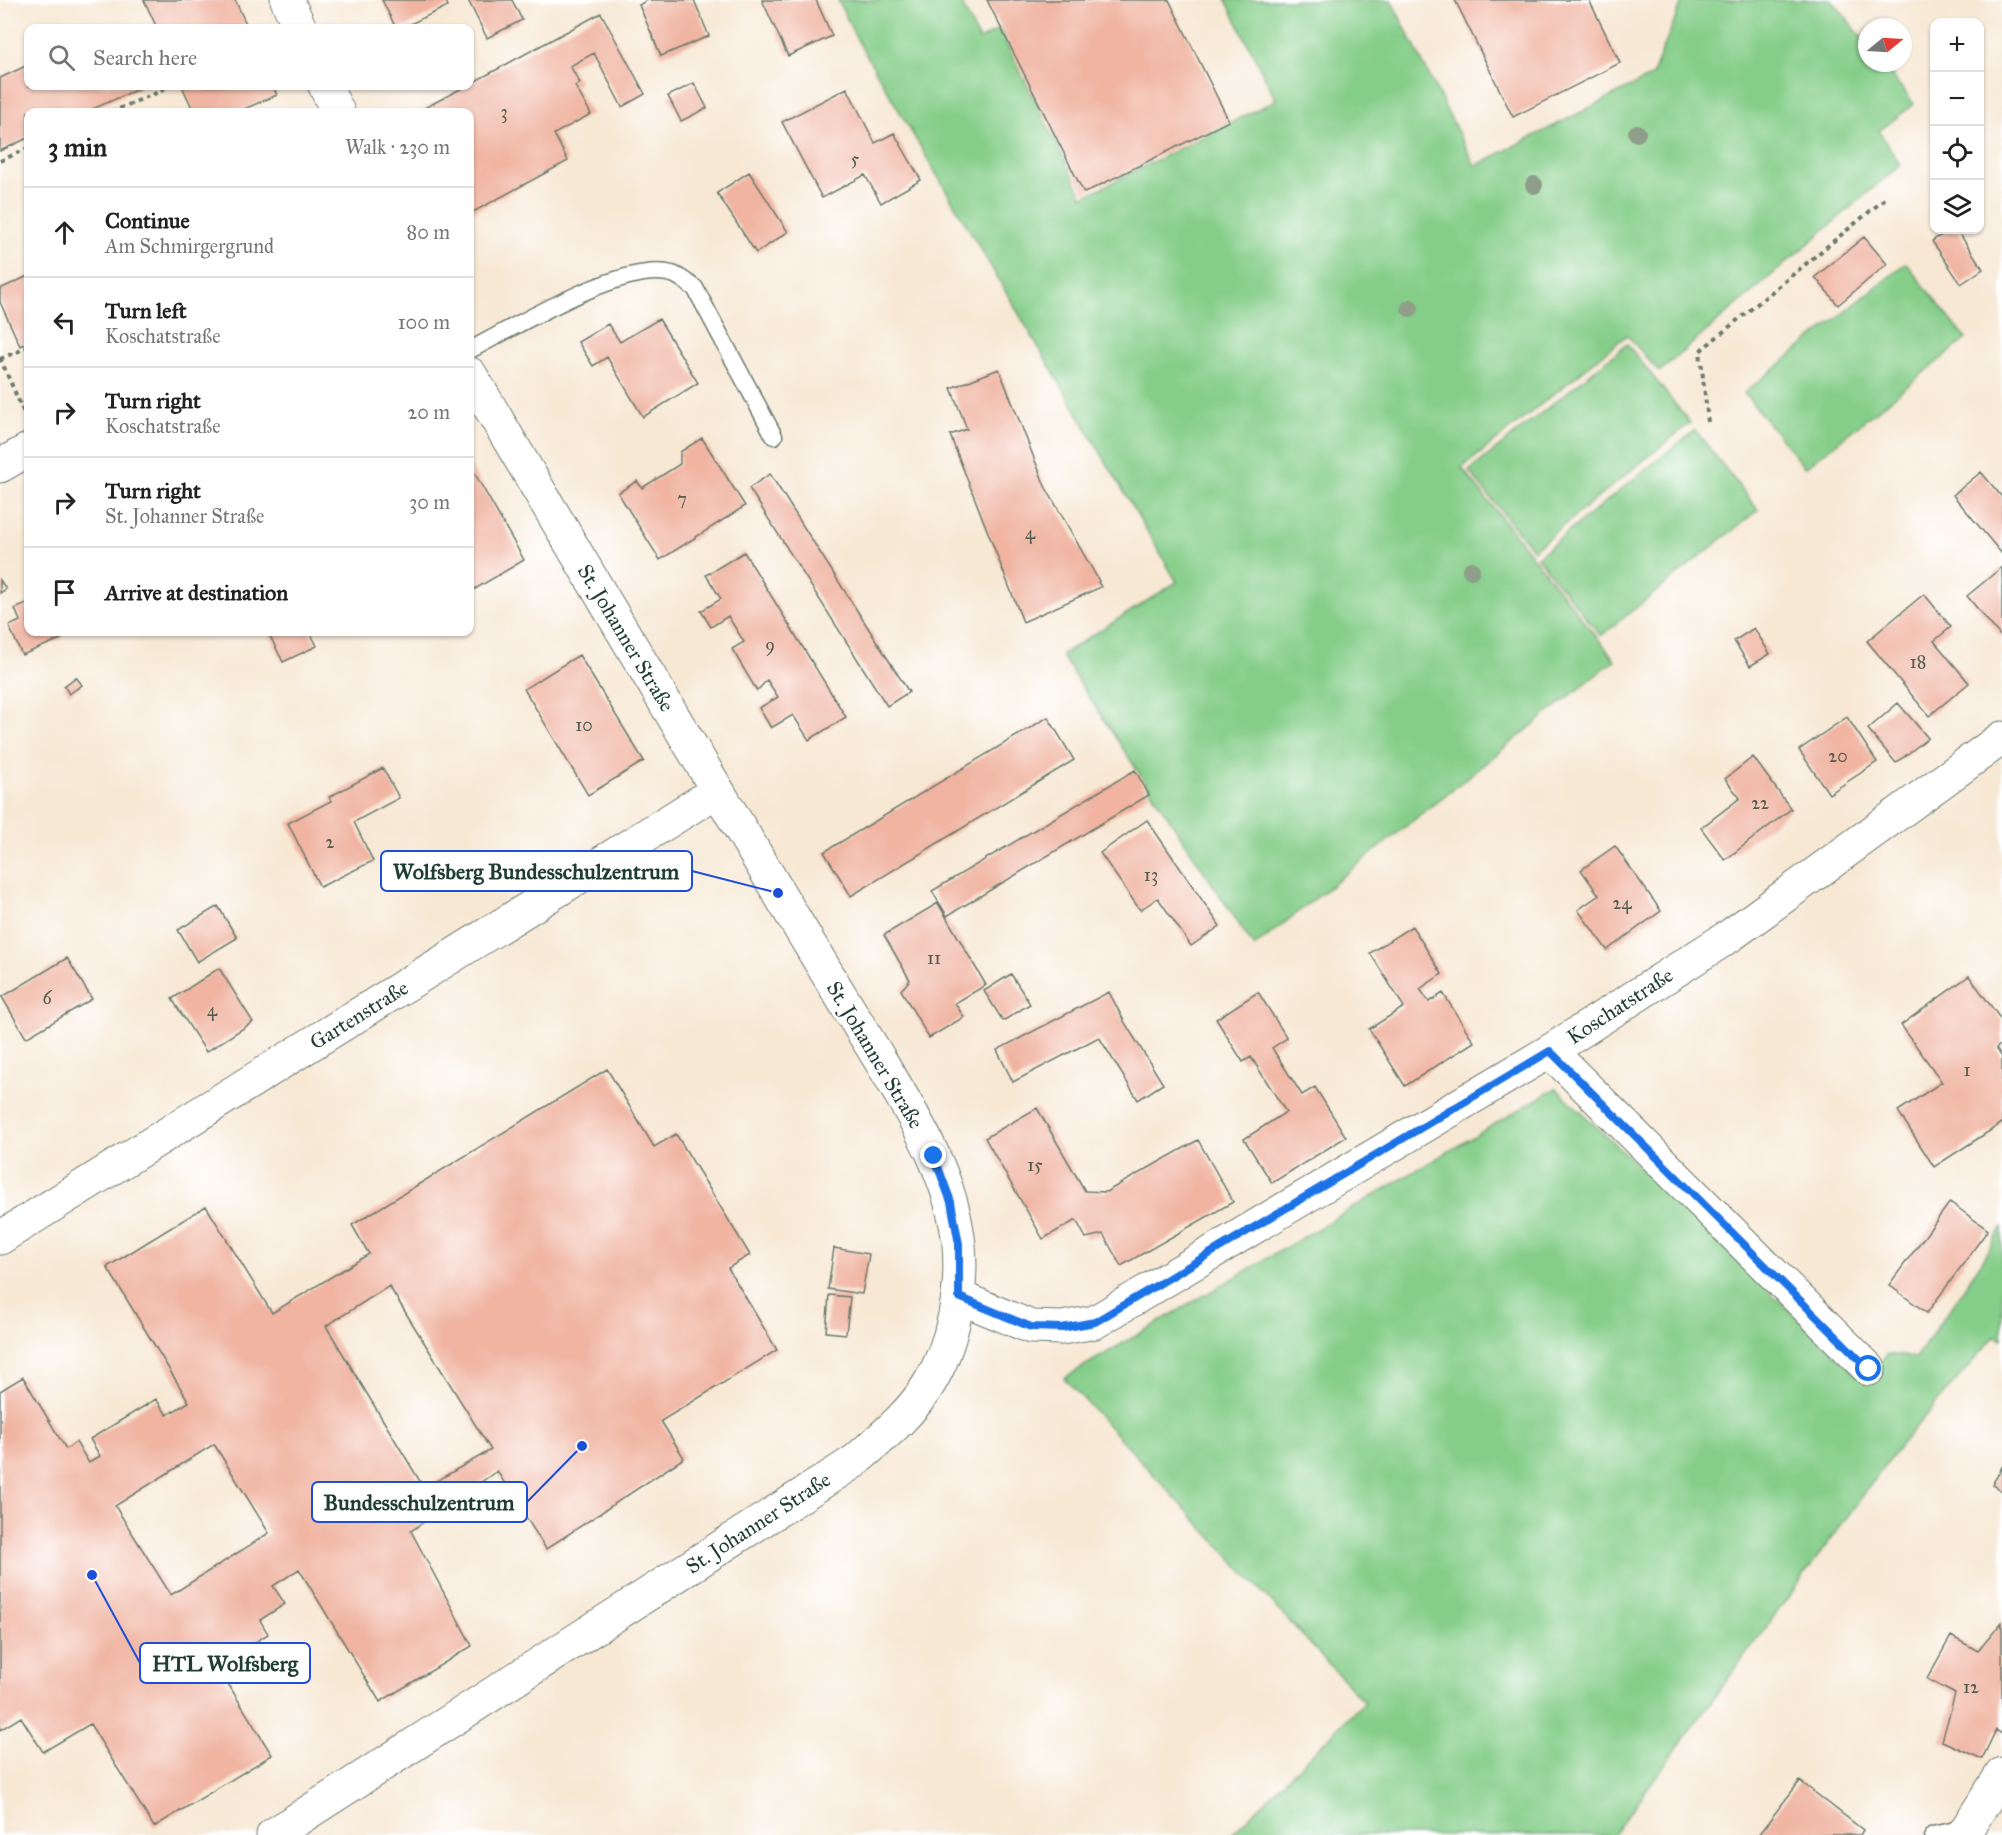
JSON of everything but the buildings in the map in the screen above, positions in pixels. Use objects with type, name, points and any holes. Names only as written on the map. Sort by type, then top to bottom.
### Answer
[{"type":"street","points":[[287,0],[298,24]]},
{"type":"street","points":[[328,90],[336,108]]},
{"type":"street","name":"St. Johanner Straße","points":[[273,1835],[855,1461],[898,1424],[929,1384],[945,1347],[959,1297],[959,1244],[951,1202],[934,1156],[898,1091],[474,381]]},
{"type":"street","points":[[0,466],[24,452]]},
{"type":"street","name":"Koschatstraße","points":[[959,1297],[1031,1327],[1062,1328],[1095,1322],[1550,1051],[1731,935],[2002,738]]},
{"type":"street","name":"Gartenstraße","points":[[0,1238],[717,791]]},
{"type":"street","points":[[1550,1051],[1869,1369]]},
{"type":"street","points":[[1966,1832],[2002,1774]]},
{"type":"lane","points":[[474,348],[597,285],[646,271],[673,274],[695,288],[774,436]]},
{"type":"lane","points":[[1933,1835],[1966,1832]]},
{"type":"path","points":[[120,108],[163,90]]},
{"type":"path","points":[[0,161],[24,150]]},
{"type":"path","points":[[1708,422],[1700,351],[1886,198]]},
{"type":"path","points":[[24,349],[0,358],[24,413]]},
{"type":"green space","points":[[838,0],[960,0],[979,40],[999,29],[1083,197],[1276,100],[1226,0],[1391,0],[1475,166],[1652,76],[1683,0],[1832,0],[1858,33],[1858,72],[1889,72],[1914,104],[1879,131],[1900,165],[1659,372],[1627,335],[1462,468],[1615,660],[1254,947],[1061,655],[1177,582],[855,36]]},
{"type":"green space","points":[[1906,263],[1966,339],[1805,468],[1744,393]]},
{"type":"green space","points":[[1627,344],[1690,423],[1533,550],[1469,471]]},
{"type":"green space","points":[[1695,430],[1758,510],[1601,636],[1537,557]]},
{"type":"green space","points":[[1556,1088],[1862,1380],[1888,1354],[1916,1358],[1985,1257],[2002,1227],[2002,1339],[1995,1336],[1900,1445],[1613,1835],[1231,1835],[1364,1702],[1064,1378]]},
{"type":"place","name":"Wolfsberg Bundesschulzentrum","points":[[778,893]]},
{"type":"place","name":"Bundesschulzentrum","points":[[582,1446]]},
{"type":"place","name":"HTL Wolfsberg","points":[[92,1575]]},
{"type":"route","points":[[934,1156],[951,1202],[959,1244],[959,1297],[1031,1327],[1062,1328],[1095,1322],[1550,1051],[1869,1369]]}]
